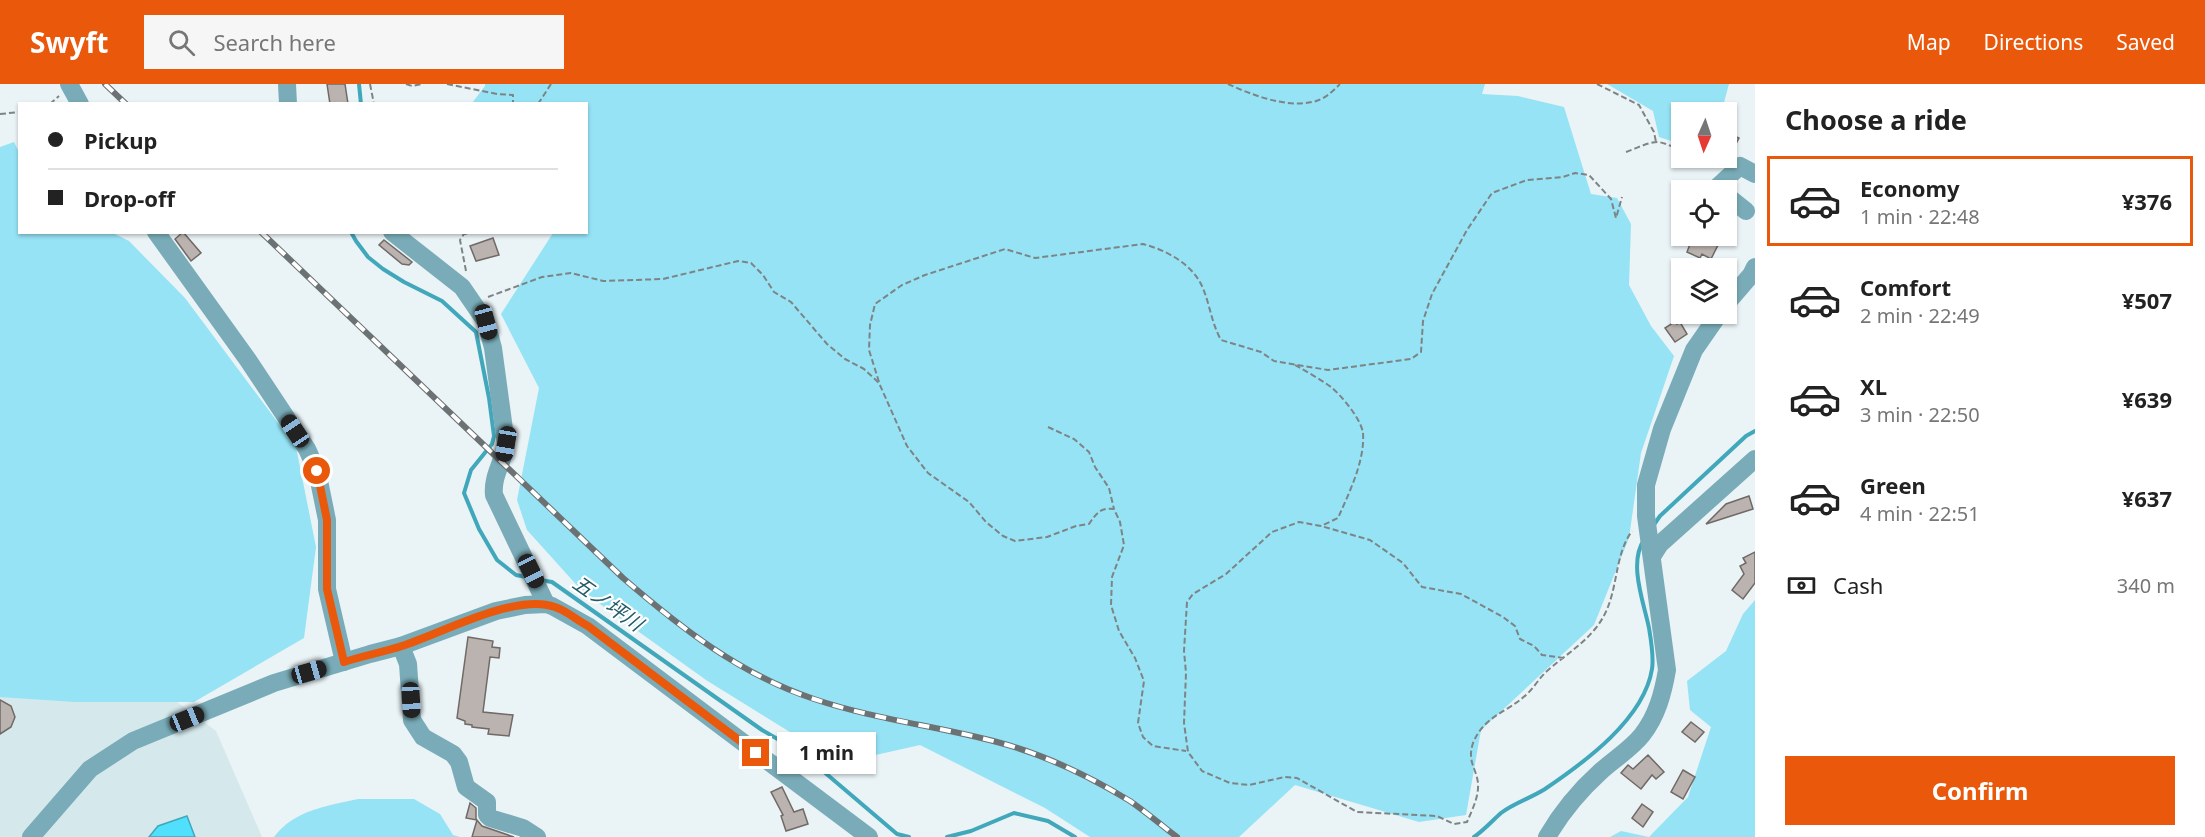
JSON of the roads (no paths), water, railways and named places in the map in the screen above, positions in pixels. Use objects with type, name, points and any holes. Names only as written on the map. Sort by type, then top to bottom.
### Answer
[{"type":"street","points":[[69,84],[79,102]]},
{"type":"street","points":[[287,84],[288,102]]},
{"type":"street","points":[[1729,180],[1740,166],[1755,174]]},
{"type":"street","points":[[1737,204],[1746,211]]},
{"type":"street","points":[[157,234],[248,360],[307,449],[317,471],[327,520],[327,589],[344,662]]},
{"type":"street","points":[[395,234],[462,287],[486,322],[494,348],[506,444],[504,458],[493,484],[494,495],[544,599],[588,626],[869,837]]},
{"type":"street","points":[[1737,291],[1755,267]]},
{"type":"street","points":[[1547,837],[1561,813],[1598,774],[1641,736],[1664,691],[1666,670],[1653,555],[1646,516],[1646,485],[1662,429],[1694,350],[1712,324]]},
{"type":"street","points":[[1653,555],[1660,544],[1755,459]]},
{"type":"street","points":[[31,837],[90,769],[133,741],[274,683],[400,646],[496,611],[544,599]]},
{"type":"street","points":[[400,646],[408,664],[412,720],[417,729],[423,737],[453,754],[459,762],[466,787],[488,802],[490,818],[523,828],[537,837]]},
{"type":"waterway","name":"五ノ坪川","points":[[359,84],[361,102]]},
{"type":"waterway","name":"五ノ坪川","points":[[352,234],[368,257],[383,269],[442,301],[476,332],[494,436],[492,444],[471,470],[464,493],[479,529],[497,560],[516,575],[526,577]]},
{"type":"waterway","points":[[1653,526],[1660,516],[1746,436],[1755,431]]},
{"type":"waterway","points":[[1474,837],[1511,806],[1545,789],[1577,766],[1610,738],[1638,705],[1647,687],[1653,664],[1650,633],[1637,571],[1639,549],[1644,540]]},
{"type":"waterway","name":"五ノ坪川","points":[[540,580],[552,582],[762,730],[803,754],[897,834],[909,837]]},
{"type":"waterway","name":"五ノ坪川","points":[[947,837],[971,831],[1014,813],[1048,821],[1075,837]]},
{"type":"railway","points":[[105,84],[124,102]]},
{"type":"railway","points":[[263,234],[623,578],[667,615],[713,648],[762,677],[814,699],[859,712],[997,742],[1048,759],[1130,801],[1177,837]]}]
